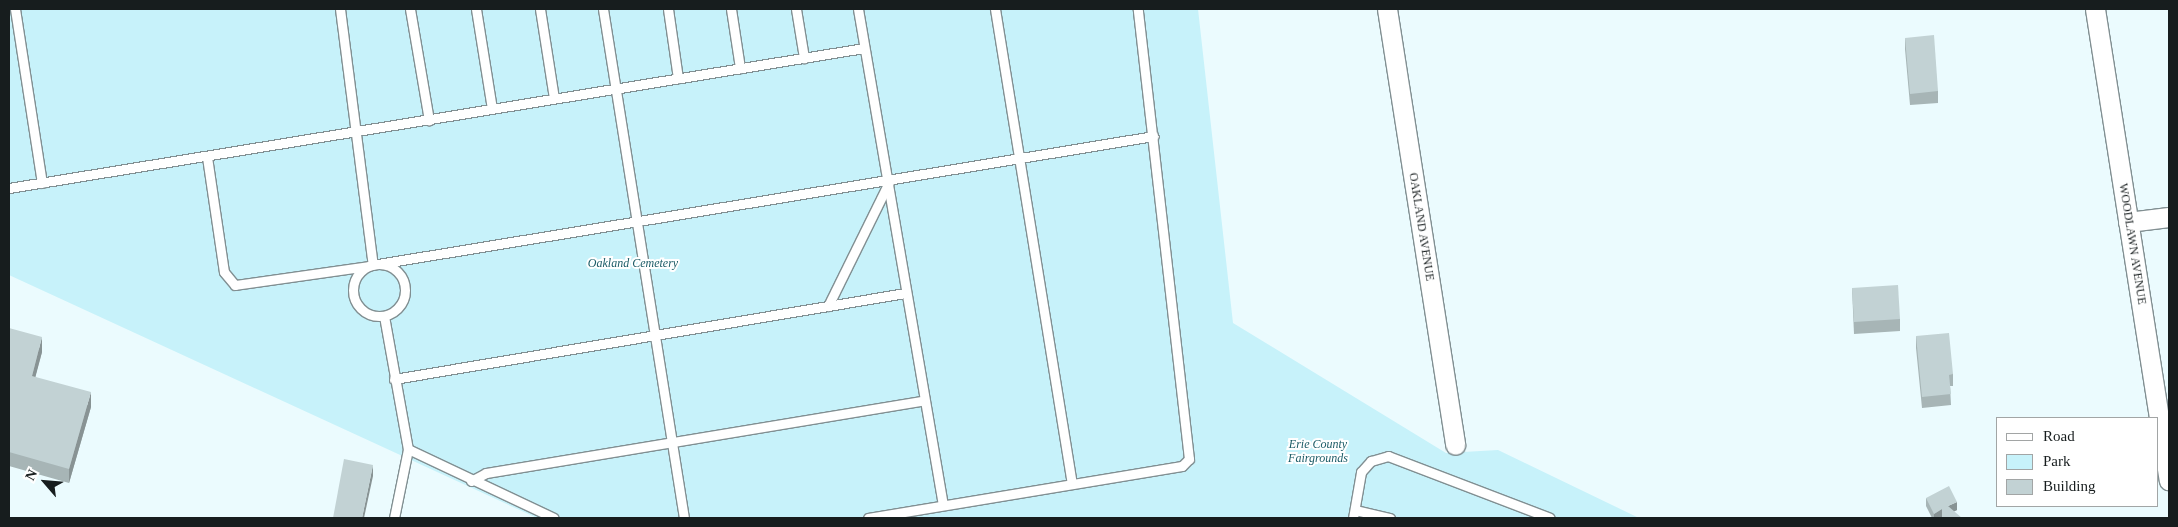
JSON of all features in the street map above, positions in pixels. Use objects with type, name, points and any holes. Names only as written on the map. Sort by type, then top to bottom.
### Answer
[{"type":"street","name":"OAKLAND AVENUE","points":[[1387,9],[1455,445]]},
{"type":"street","name":"WOODLAWN AVENUE","points":[[2094,9],[2128,222],[2166,437],[2169,480]]},
{"type":"street","points":[[2128,222],[2169,217]]},
{"type":"lane","points":[[15,9],[42,183]]},
{"type":"lane","points":[[340,9],[354,131],[373,265]]},
{"type":"lane","points":[[410,9],[429,120]]},
{"type":"lane","points":[[476,9],[492,109]]},
{"type":"lane","points":[[540,9],[554,98]]},
{"type":"lane","points":[[603,9],[684,518]]},
{"type":"lane","points":[[668,9],[678,78]]},
{"type":"lane","points":[[731,9],[740,68]]},
{"type":"lane","points":[[796,9],[804,58]]},
{"type":"lane","points":[[858,9],[889,182],[923,401],[943,505]]},
{"type":"lane","points":[[995,9],[1072,484]]},
{"type":"lane","points":[[868,518],[1182,466],[1189,459],[1154,136],[1138,9]]},
{"type":"lane","points":[[9,188],[207,157],[615,87],[864,48]]},
{"type":"lane","points":[[207,157],[224,272],[235,285],[373,265],[1020,161],[1154,136]]},
{"type":"lane","points":[[828,306],[889,182]]},
{"type":"lane","points":[[373,265],[394,270],[404,285],[398,308],[384,316],[361,310],[353,295],[356,278],[373,265]]},
{"type":"lane","points":[[394,379],[905,293]]},
{"type":"lane","points":[[384,316],[408,449],[394,518]]},
{"type":"lane","points":[[471,481],[486,473],[923,401]]},
{"type":"lane","points":[[408,449],[471,481],[554,518]]},
{"type":"lane","points":[[1390,518],[1354,514],[1361,472],[1371,461],[1388,456],[1550,518]]},
{"type":"green space","name":"Oakland Cemetery","points":[[9,9],[1198,9],[1233,323],[1446,453],[1498,450],[1639,518],[537,518],[9,275]]},
{"type":"building","points":[[1934,35],[1938,91],[1910,94],[1905,38]]},
{"type":"building","points":[[1898,285],[1900,319],[1854,322],[1852,288]]},
{"type":"building","points":[[9,328],[42,337],[32,376],[91,392],[69,469],[9,452]]},
{"type":"building","points":[[1949,333],[1953,374],[1949,375],[1951,394],[1922,397],[1916,336]]},
{"type":"building","points":[[344,459],[373,465],[362,518],[333,518]]},
{"type":"building","points":[[1949,486],[1957,502],[1948,506],[1962,518],[1942,518],[1942,509],[1934,514],[1926,498]]},
{"type":"park label","name":"Erie County Fairgrounds","points":[[1318,452]]}]
